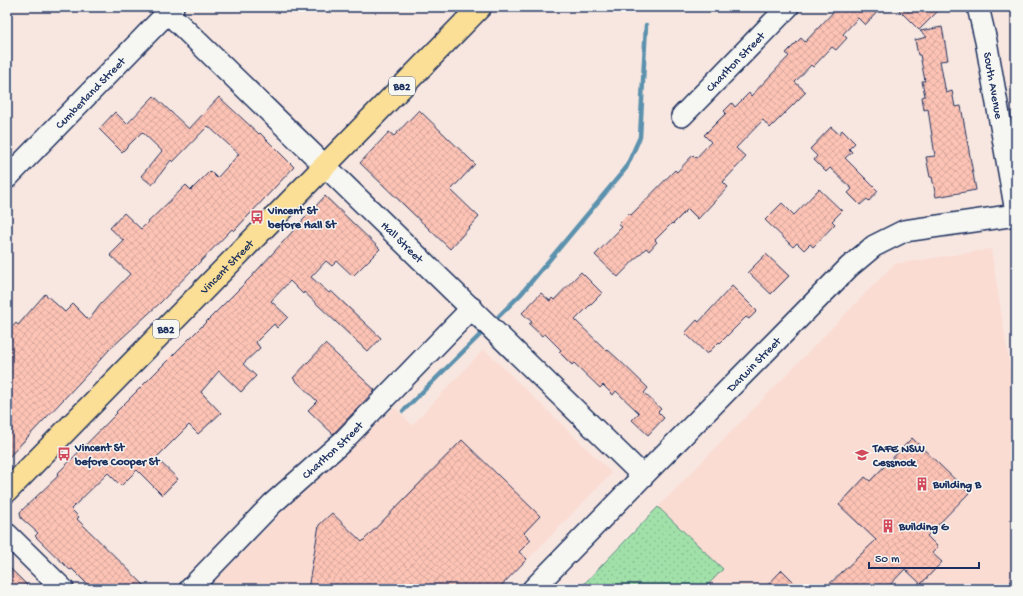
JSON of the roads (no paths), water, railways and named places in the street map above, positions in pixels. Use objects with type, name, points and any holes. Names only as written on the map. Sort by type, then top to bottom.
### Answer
[{"type":"main road","name":"Vincent Street","points":[[7,491],[480,7]]},
{"type":"street","name":"Charlton Street","points":[[682,116],[788,7]]},
{"type":"street","name":"South Avenue","points":[[978,7],[986,41],[1016,212]]},
{"type":"street","name":"Hall Street","points":[[167,9],[324,166],[642,476]]},
{"type":"street","name":"Cumberland Street","points":[[7,178],[167,9]]},
{"type":"street","name":"Darwin Street","points":[[533,589],[642,476],[849,267],[874,246],[904,231],[1016,215]]},
{"type":"street","name":"Charlton Street","points":[[190,589],[272,504],[483,320]]},
{"type":"street","points":[[7,534],[63,589]]},
{"type":"waterway","points":[[492,323],[521,294],[626,168],[640,137],[646,25]]},
{"type":"waterway","points":[[403,411],[486,329]]},
{"type":"place","name":"Vincent St before Hall St","points":[[257,217]]},
{"type":"place","name":"Vincent St before Cooper St","points":[[64,454]]},
{"type":"place","name":"TAFE NSW Cessnock","points":[[862,455]]},
{"type":"place","name":"Building B","points":[[922,484]]},
{"type":"place","name":"Building G","points":[[888,526]]}]
